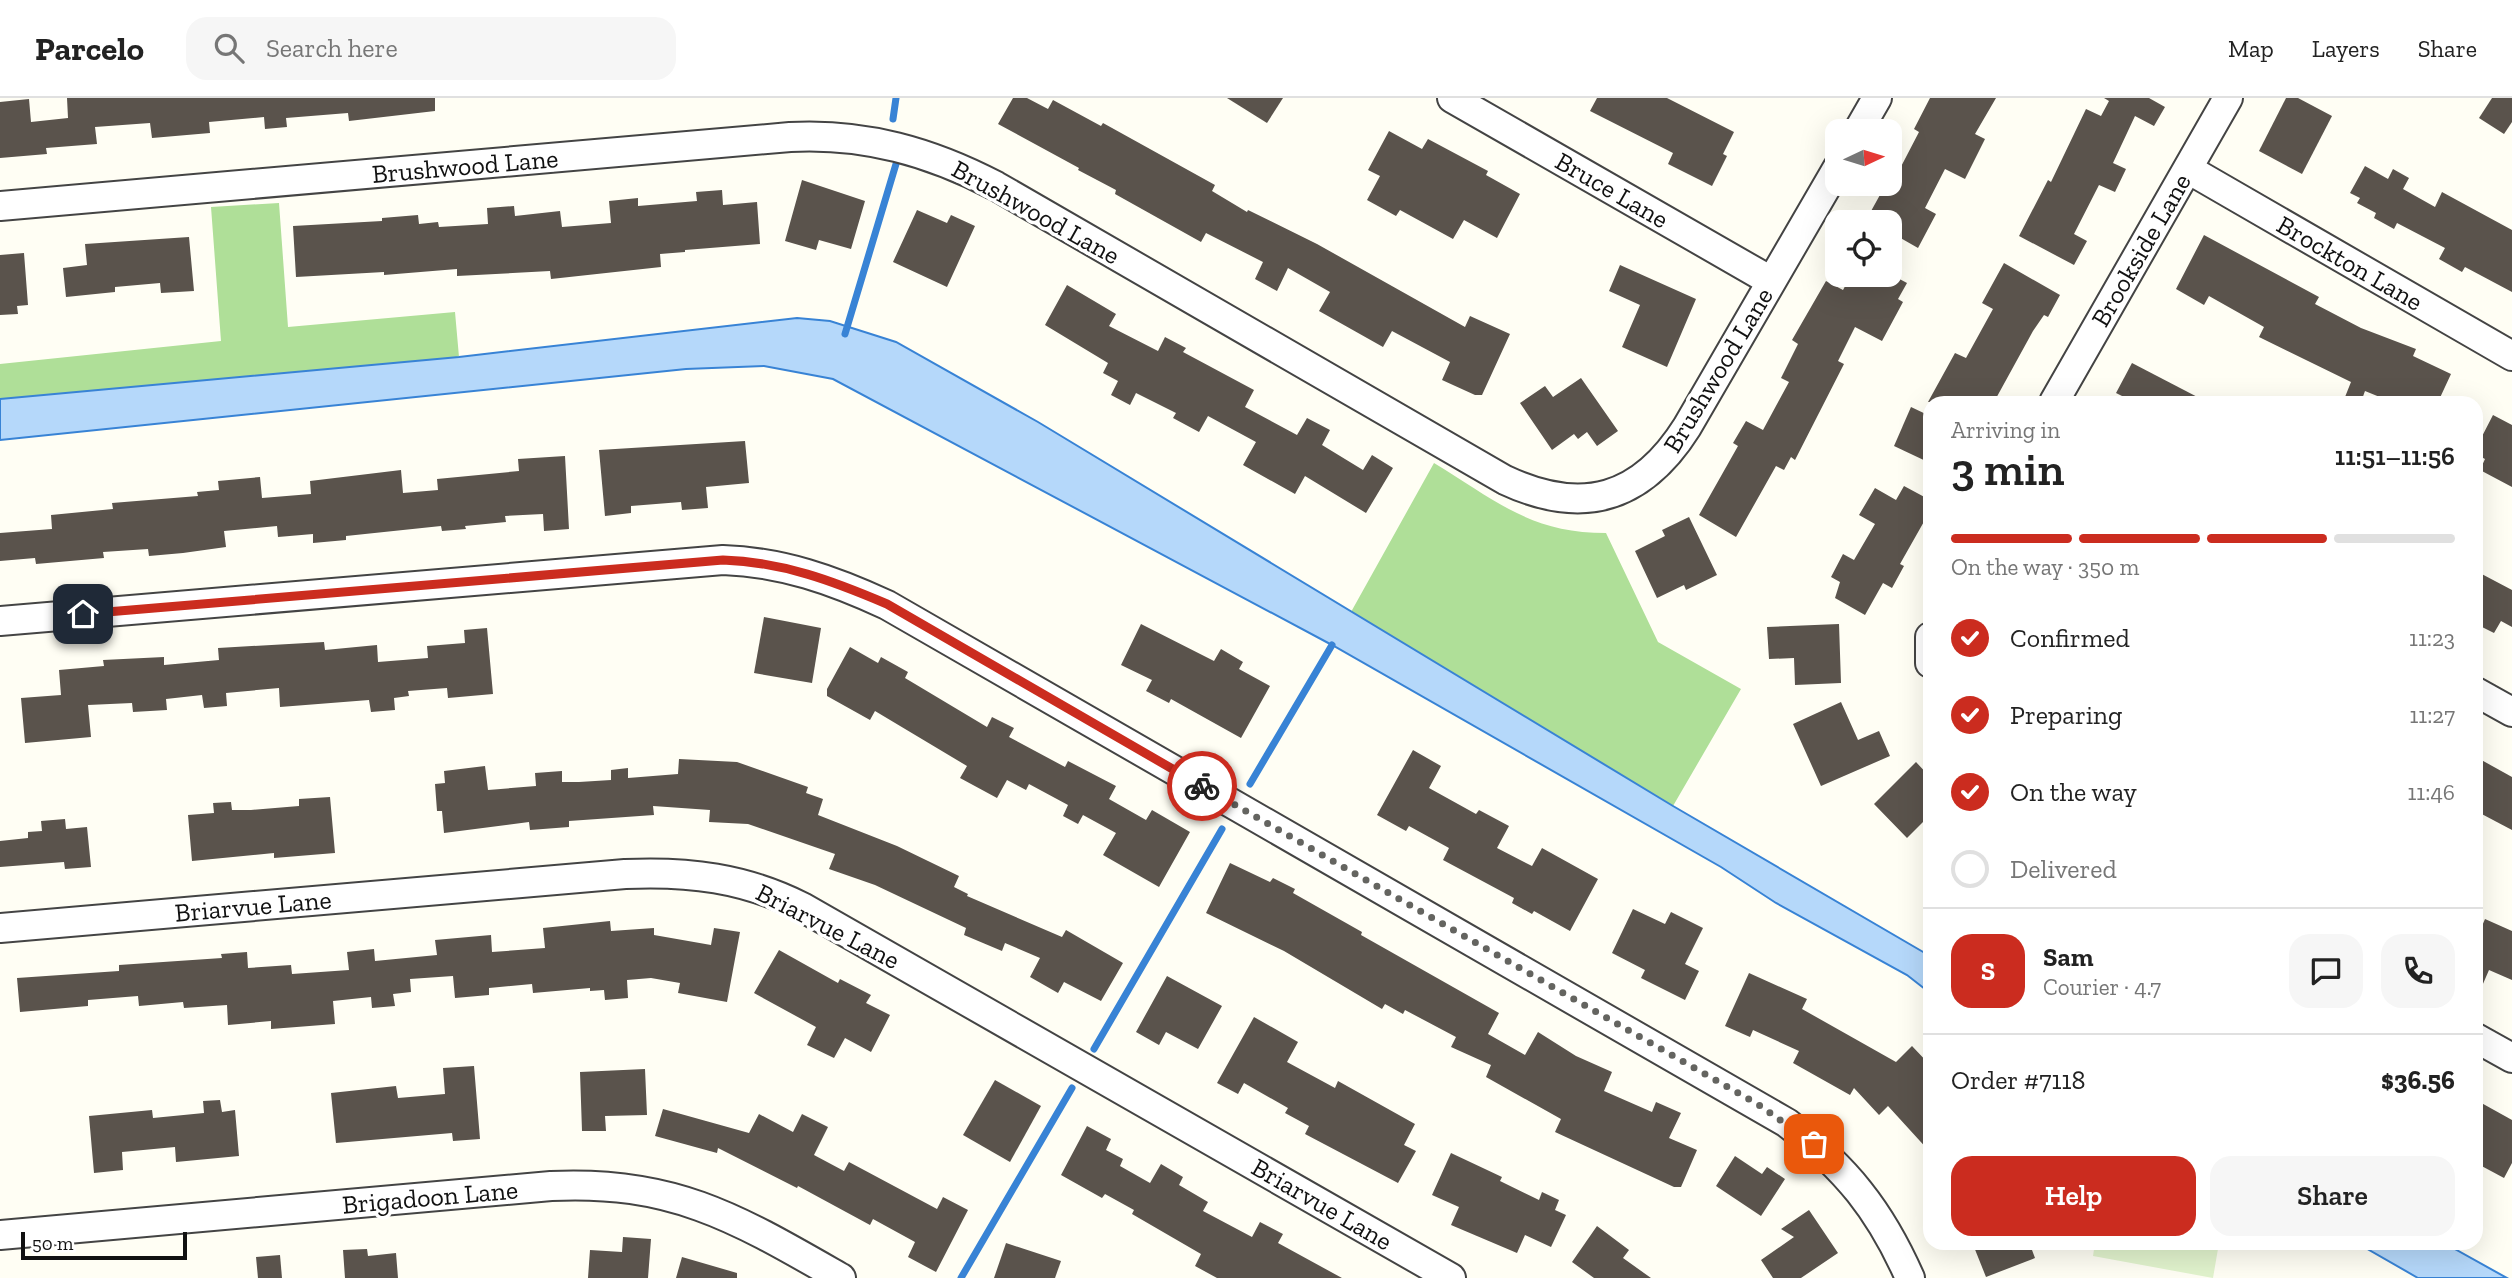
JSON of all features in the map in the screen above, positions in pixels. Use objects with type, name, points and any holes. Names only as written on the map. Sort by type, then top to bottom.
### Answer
[{"type":"street","name":"Bruce Lane","points":[[1452,98],[1771,281]]},
{"type":"street","points":[[1865,119],[1877,98]]},
{"type":"street","name":"Brookside Lane","points":[[2057,396],[2228,98]]},
{"type":"street","name":"Brushwood Lane","points":[[0,206],[790,137],[871,140],[929,155],[970,172],[1486,470],[1524,489],[1571,499],[1588,499],[1621,491],[1645,478],[1666,458],[1825,189]]},
{"type":"street","name":"Brockton Lane","points":[[2188,169],[2512,356]]},
{"type":"street","points":[[0,621],[723,560],[788,567],[835,581],[887,604],[1787,1123],[1840,1167],[1859,1189],[1877,1213],[1910,1278]]},
{"type":"street","points":[[2483,696],[2512,712]]},
{"type":"street","name":"Briarvue Lane","points":[[0,928],[625,874],[697,874],[742,883],[802,907],[1451,1278]]},
{"type":"street","points":[[2483,1042],[2512,1058]]},
{"type":"street","name":"Brigadoon Lane","points":[[0,1235],[551,1186],[611,1186],[660,1192],[713,1209],[841,1278]]},
{"type":"green space","points":[[279,203],[288,327],[455,312],[459,357],[0,399],[0,364],[221,341],[211,207]]},
{"type":"green space","points":[[1434,463],[1495,501],[1534,521],[1579,532],[1606,533],[1658,642],[1741,689],[1673,806],[1351,612]]},
{"type":"green space","points":[[2094,1250],[2218,1250],[2213,1278],[2093,1256]]},
{"type":"water","points":[[797,318],[830,321],[896,342],[1038,422],[1673,806],[1923,952],[1923,988],[1907,975],[1776,903],[1721,867],[1332,645],[833,379],[764,366],[686,369],[0,440],[0,399],[459,357]]},
{"type":"water","points":[[2369,1250],[2457,1250],[2507,1278],[2418,1278]]},
{"type":"building","points":[[67,98],[435,98],[435,111],[349,121],[348,113],[286,118],[287,127],[265,129],[264,117],[209,122],[210,133],[152,138],[150,123],[95,127],[97,144],[46,148],[47,154],[0,158],[0,102],[29,99],[31,122],[68,118]]},
{"type":"building","points":[[1013,98],[1027,98],[1048,109],[1053,100],[1101,126],[1103,123],[1215,185],[1212,191],[1247,212],[1248,210],[1317,244],[1465,327],[1470,316],[1510,334],[1482,395],[1475,395],[1442,380],[1450,362],[1392,331],[1383,347],[1319,311],[1330,292],[1288,268],[1277,291],[1255,279],[1263,262],[1206,233],[1201,242],[1115,194],[1116,190],[1078,170],[1079,168],[998,124]]},
{"type":"building","points":[[1227,98],[1283,98],[1267,123]]},
{"type":"building","points":[[1597,98],[1667,98],[1734,132],[1723,154],[1727,156],[1712,186],[1668,164],[1673,153],[1590,111]]},
{"type":"building","points":[[1930,98],[1996,98],[1975,134],[1985,139],[1965,179],[1945,169],[1925,208],[1936,214],[1918,248],[1902,239],[1902,210],[1872,210],[1879,196],[1902,196],[1902,165],[1919,132],[1914,129]]},
{"type":"building","points":[[2104,98],[2149,98],[2165,107],[2154,126],[2135,116],[2113,163],[2126,169],[2115,192],[2099,185],[2074,234],[2087,241],[2074,265],[2019,236],[2048,180],[2051,182],[2086,109],[2101,116],[2109,101]]},
{"type":"building","points":[[2286,98],[2298,98],[2332,116],[2302,174],[2259,151]]},
{"type":"building","points":[[2492,98],[2512,98],[2512,122],[2504,134],[2479,118]]},
{"type":"building","points":[[1389,131],[1422,149],[1428,139],[1488,171],[1486,175],[1520,194],[1497,238],[1464,220],[1453,239],[1400,210],[1396,216],[1367,200],[1380,176],[1368,170]]},
{"type":"building","points":[[2365,166],[2388,179],[2393,169],[2409,178],[2403,189],[2435,207],[2442,192],[2512,230],[2512,292],[2465,267],[2462,272],[2439,259],[2445,248],[2397,223],[2394,229],[2374,218],[2376,213],[2357,203],[2360,198],[2350,193]]},
{"type":"building","points":[[802,180],[865,201],[851,249],[819,240],[816,250],[785,241]]},
{"type":"building","points":[[722,190],[723,205],[757,202],[760,244],[660,254],[661,267],[551,279],[550,271],[457,276],[457,269],[384,275],[384,272],[296,277],[293,226],[382,221],[382,218],[418,215],[419,224],[438,222],[439,227],[488,224],[487,208],[514,206],[515,216],[560,211],[562,227],[611,223],[609,201],[638,198],[638,206],[697,201],[696,192]]},
{"type":"building","points":[[917,210],[947,223],[951,215],[975,226],[947,287],[893,262]]},
{"type":"building","points":[[2204,235],[2319,297],[2315,304],[2361,328],[2416,349],[2413,356],[2451,374],[2441,396],[2377,396],[2365,391],[2363,396],[2345,396],[2351,382],[2259,337],[2264,327],[2209,296],[2204,305],[2176,289]]},
{"type":"building","points":[[189,237],[194,291],[161,293],[160,283],[115,287],[115,292],[66,297],[63,268],[87,265],[85,244]]},
{"type":"building","points":[[24,253],[28,305],[17,306],[18,314],[0,315],[0,255]]},
{"type":"building","points":[[2004,263],[2060,295],[2048,317],[2044,315],[2033,331],[1997,396],[1931,396],[1955,353],[1966,358],[1993,309],[1982,303]]},
{"type":"building","points":[[1620,265],[1696,299],[1667,367],[1622,347],[1640,305],[1609,291]]},
{"type":"building","points":[[1902,280],[1907,283],[1898,299],[1903,302],[1882,341],[1855,327],[1838,361],[1844,364],[1795,460],[1791,457],[1784,470],[1776,466],[1736,537],[1699,515],[1738,446],[1733,443],[1746,421],[1763,430],[1789,382],[1781,378],[1798,344],[1792,340],[1825,283],[1825,287],[1843,290],[1845,287],[1902,287]]},
{"type":"building","points":[[1067,285],[1116,314],[1109,326],[1158,351],[1165,337],[1186,348],[1183,352],[1254,390],[1245,407],[1297,435],[1307,418],[1330,430],[1322,445],[1363,470],[1372,455],[1393,468],[1366,513],[1305,476],[1295,494],[1243,465],[1256,442],[1208,416],[1199,432],[1173,418],[1176,413],[1136,393],[1130,405],[1111,395],[1118,381],[1103,373],[1108,363],[1045,325]]},
{"type":"building","points":[[2132,363],[2195,396],[2122,396],[2116,393]]},
{"type":"building","points":[[1581,378],[1618,431],[1597,446],[1587,432],[1578,439],[1574,434],[1552,450],[1520,403],[1545,386],[1553,397]]},
{"type":"building","points":[[1911,407],[1923,413],[1923,460],[1894,446]]},
{"type":"building","points":[[2493,415],[2512,425],[2512,487],[2483,472],[2483,434]]},
{"type":"building","points":[[745,441],[749,483],[706,487],[708,508],[682,510],[681,502],[631,506],[631,513],[605,516],[599,450]]},
{"type":"building","points":[[565,456],[569,529],[544,531],[543,514],[505,516],[506,522],[465,526],[466,529],[442,531],[441,526],[346,536],[346,540],[313,543],[313,534],[278,537],[277,526],[224,531],[226,547],[183,553],[149,556],[148,549],[103,552],[104,558],[36,564],[35,558],[0,561],[0,533],[52,529],[51,515],[113,509],[112,503],[198,496],[197,492],[219,490],[218,481],[260,477],[262,498],[311,494],[310,481],[401,470],[403,493],[438,490],[437,479],[519,471],[518,459]]},
{"type":"building","points":[[1904,486],[1923,496],[1923,523],[1900,564],[1904,566],[1892,588],[1883,583],[1865,615],[1835,598],[1840,582],[1831,577],[1843,554],[1854,560],[1875,524],[1859,515],[1875,488],[1896,500]]},
{"type":"building","points":[[1689,517],[1717,575],[1686,590],[1684,585],[1657,598],[1635,551],[1665,536],[1662,530]]},
{"type":"building","points":[[2483,575],[2512,590],[2512,627],[2501,621],[2494,633],[2483,628]]},
{"type":"building","points":[[764,617],[821,628],[812,683],[754,673]]},
{"type":"building","points":[[1141,624],[1214,661],[1221,649],[1243,662],[1239,669],[1270,686],[1241,738],[1171,699],[1169,703],[1146,691],[1152,680],[1121,665]]},
{"type":"building","points":[[1839,624],[1841,683],[1795,685],[1794,658],[1769,659],[1767,627]]},
{"type":"building","points":[[487,628],[493,694],[448,698],[447,688],[408,691],[409,696],[394,698],[395,710],[371,712],[369,700],[280,707],[279,688],[226,693],[227,706],[204,708],[202,695],[166,699],[167,710],[133,712],[132,703],[88,705],[91,737],[25,743],[21,698],[61,695],[59,670],[104,666],[103,660],[164,657],[164,665],[219,660],[218,648],[324,642],[325,650],[377,645],[378,662],[428,658],[427,646],[465,643],[464,630]]},
{"type":"building","points":[[850,647],[878,663],[881,657],[908,672],[905,678],[987,727],[992,717],[1014,728],[1009,737],[1065,767],[1068,761],[1116,786],[1109,799],[1146,820],[1152,810],[1190,832],[1159,887],[1103,855],[1116,833],[1083,815],[1078,824],[1063,816],[1068,805],[1029,784],[1026,790],[1007,780],[997,798],[960,778],[967,766],[875,711],[870,720],[827,696],[827,689]]},
{"type":"building","points":[[1841,702],[1858,740],[1879,731],[1890,756],[1821,786],[1793,724]]},
{"type":"building","points":[[1413,750],[1441,766],[1429,788],[1476,814],[1479,810],[1509,826],[1497,848],[1532,866],[1542,848],[1598,879],[1570,931],[1534,911],[1532,914],[1512,903],[1514,898],[1443,860],[1449,848],[1409,826],[1406,831],[1377,815]]},
{"type":"building","points":[[679,759],[737,762],[808,787],[806,793],[823,799],[818,815],[897,846],[959,876],[954,887],[968,894],[967,896],[1062,937],[1066,930],[1123,963],[1101,1001],[1064,982],[1058,993],[1030,977],[1040,958],[1005,943],[1002,951],[964,935],[966,928],[875,885],[829,869],[835,854],[748,824],[709,822],[710,810],[653,806],[654,815],[569,821],[569,827],[530,830],[529,822],[444,833],[442,811],[437,811],[435,784],[445,783],[444,771],[485,766],[488,790],[536,786],[535,773],[562,771],[562,782],[611,780],[611,770],[628,768],[628,778],[678,774]]},
{"type":"building","points":[[2483,761],[2512,777],[2512,830],[2483,815]]},
{"type":"building","points":[[1916,762],[1923,770],[1923,822],[1907,838],[1874,804]]},
{"type":"building","points":[[330,797],[335,853],[274,858],[274,853],[192,861],[188,815],[214,813],[213,803],[231,802],[232,810],[251,810],[299,806],[299,799]]},
{"type":"building","points":[[65,819],[66,829],[87,827],[91,867],[65,869],[64,862],[0,867],[0,841],[28,838],[28,832],[42,831],[41,821]]},
{"type":"building","points":[[1230,863],[1270,882],[1273,878],[1295,889],[1293,893],[1362,932],[1361,935],[1499,1013],[1488,1034],[1525,1055],[1538,1032],[1576,1056],[1612,1072],[1604,1091],[1652,1112],[1656,1102],[1681,1113],[1669,1138],[1697,1150],[1681,1187],[1674,1187],[1555,1132],[1561,1119],[1486,1077],[1491,1065],[1451,1047],[1456,1037],[1405,1010],[1403,1014],[1385,1004],[1382,1009],[1284,951],[1206,913]]},
{"type":"building","points":[[1633,909],[1665,924],[1671,912],[1703,928],[1685,964],[1699,971],[1685,1000],[1641,978],[1645,970],[1612,953]]},
{"type":"building","points":[[2485,919],[2512,931],[2512,980],[2489,970],[2483,984]]},
{"type":"building","points":[[610,921],[611,931],[654,928],[654,935],[711,945],[714,928],[740,932],[727,1002],[678,993],[680,983],[651,978],[627,980],[628,998],[605,1000],[604,990],[590,991],[590,988],[533,993],[532,984],[489,988],[489,995],[455,998],[453,976],[410,979],[411,992],[393,994],[395,1006],[372,1008],[371,997],[333,1001],[335,1024],[271,1029],[271,1021],[228,1025],[227,1005],[184,1008],[183,1002],[139,1006],[138,996],[88,1000],[88,1006],[20,1012],[17,978],[119,971],[119,965],[222,958],[221,954],[247,952],[248,968],[291,965],[292,974],[349,970],[347,952],[374,949],[375,961],[437,955],[435,940],[491,935],[492,952],[545,948],[543,928]]},
{"type":"building","points":[[779,950],[838,983],[840,979],[871,995],[866,1003],[890,1015],[871,1052],[845,1038],[834,1058],[807,1045],[816,1027],[754,993]]},
{"type":"building","points":[[1749,973],[1807,999],[1802,1009],[1896,1062],[1912,1046],[1923,1058],[1923,1144],[1888,1106],[1879,1115],[1854,1088],[1850,1095],[1793,1063],[1799,1051],[1753,1030],[1750,1037],[1725,1026]]},
{"type":"building","points":[[1167,976],[1222,1006],[1198,1049],[1166,1032],[1159,1045],[1136,1032]]},
{"type":"building","points":[[1254,1017],[1298,1042],[1287,1062],[1335,1088],[1338,1081],[1415,1124],[1404,1145],[1416,1151],[1398,1183],[1305,1134],[1309,1126],[1285,1113],[1288,1108],[1244,1083],[1238,1094],[1217,1083]]},
{"type":"building","points":[[474,1066],[480,1139],[453,1141],[452,1133],[336,1143],[331,1093],[396,1086],[398,1098],[445,1094],[443,1068]]},
{"type":"building","points":[[645,1069],[647,1115],[605,1116],[606,1131],[582,1131],[580,1072]]},
{"type":"building","points":[[995,1080],[1041,1106],[1010,1162],[963,1135]]},
{"type":"building","points":[[220,1100],[222,1112],[235,1110],[239,1156],[176,1162],[175,1147],[122,1152],[123,1170],[94,1173],[89,1116],[152,1110],[153,1118],[204,1113],[203,1101]]},
{"type":"building","points":[[2483,1104],[2512,1120],[2512,1163],[2504,1178],[2483,1167]]},
{"type":"building","points":[[663,1109],[749,1133],[759,1114],[793,1132],[802,1114],[828,1127],[814,1155],[844,1171],[849,1162],[937,1209],[943,1197],[968,1210],[936,1272],[908,1257],[915,1242],[873,1219],[870,1225],[798,1186],[797,1188],[718,1148],[717,1153],[655,1136]]},
{"type":"building","points":[[1087,1126],[1111,1139],[1106,1150],[1123,1159],[1120,1166],[1150,1183],[1161,1164],[1183,1177],[1179,1185],[1208,1202],[1203,1211],[1252,1237],[1260,1222],[1283,1234],[1278,1243],[1342,1278],[1217,1278],[1195,1266],[1201,1254],[1132,1214],[1134,1210],[1105,1194],[1102,1198],[1061,1175]]},
{"type":"building","points":[[1451,1153],[1502,1177],[1500,1181],[1539,1200],[1542,1192],[1559,1200],[1555,1210],[1566,1215],[1551,1247],[1525,1235],[1517,1253],[1451,1225],[1459,1207],[1432,1195]]},
{"type":"building","points":[[1735,1156],[1762,1174],[1767,1167],[1785,1179],[1761,1216],[1716,1186]]},
{"type":"building","points":[[1809,1210],[1838,1253],[1801,1278],[1773,1278],[1761,1260],[1794,1237],[1781,1229]]},
{"type":"building","points":[[1597,1226],[1629,1250],[1623,1258],[1651,1278],[1594,1278],[1572,1262]]},
{"type":"building","points":[[623,1237],[651,1239],[648,1278],[588,1278],[590,1250],[622,1252]]},
{"type":"building","points":[[1006,1243],[1061,1261],[1055,1278],[994,1278]]},
{"type":"building","points":[[367,1249],[368,1256],[396,1253],[398,1278],[345,1278],[343,1250]]},
{"type":"building","points":[[1975,1250],[2032,1250],[2035,1258],[1986,1277]]},
{"type":"building","points":[[280,1255],[282,1278],[258,1278],[256,1257]]},
{"type":"building","points":[[682,1257],[737,1273],[737,1278],[676,1278]]},
{"type":"waterway","points":[[893,119],[896,98]]},
{"type":"waterway","points":[[845,334],[896,164]]},
{"type":"waterway","points":[[1250,784],[1332,645]]},
{"type":"waterway","points":[[1094,1049],[1222,829]]},
{"type":"waterway","points":[[961,1278],[1072,1088]]},
{"type":"way so far","points":[[1202,786],[1759,1105],[1814,1144]]},
{"type":"route","points":[[83,614],[723,560],[788,567],[835,581],[887,604],[1202,786]]}]
